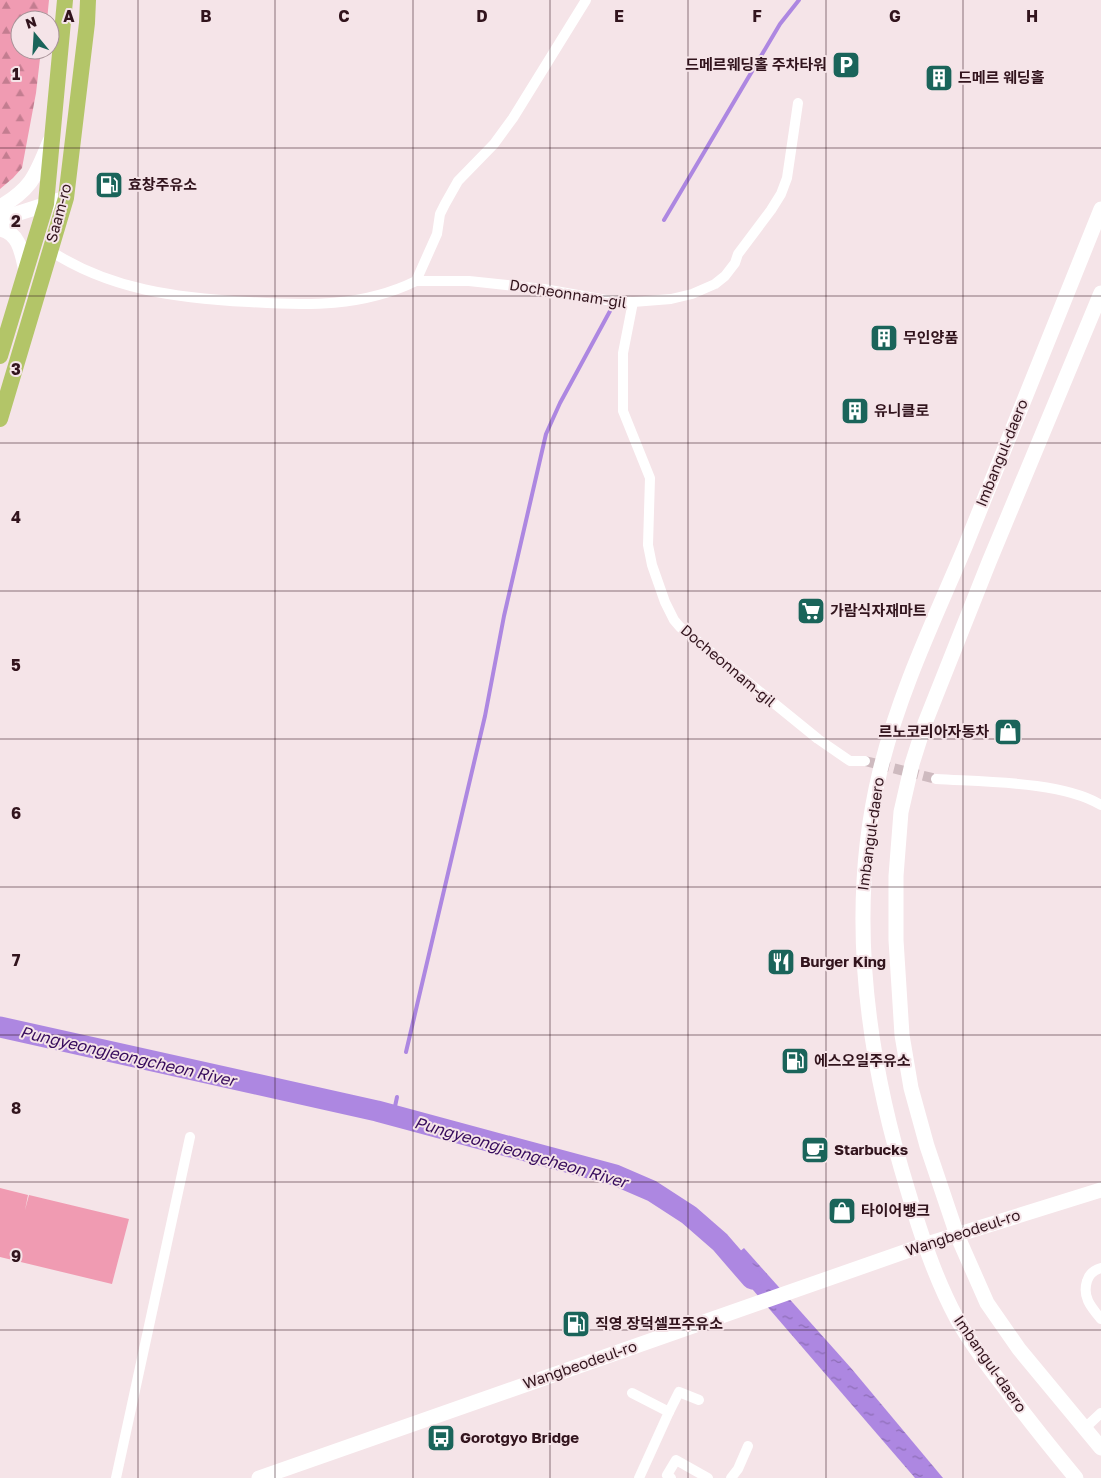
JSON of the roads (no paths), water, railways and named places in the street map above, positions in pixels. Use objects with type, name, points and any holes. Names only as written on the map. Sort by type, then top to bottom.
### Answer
[{"type":"main road","name":"Saam-ro","points":[[0,356],[46,204],[65,0]]},
{"type":"main road","name":"Saam-ro","points":[[0,419],[66,198],[88,23],[88,0]]},
{"type":"main road","points":[[0,207],[25,190],[34,179],[54,132]]},
{"type":"main road","points":[[0,218],[66,198]]},
{"type":"main road","name":"Imbangul-daero","points":[[1076,1478],[986,1363],[962,1327],[924,1245],[879,1086],[864,969],[862,890],[869,826],[880,771],[914,668],[1101,209]]},
{"type":"main road","points":[[0,228],[6,230],[16,240],[26,271]]},
{"type":"main road","name":"Imbangul-daero","points":[[1101,293],[988,562],[925,723],[912,764],[901,812],[896,876],[896,922],[902,1035],[911,1088],[927,1146],[957,1235],[987,1303],[1019,1349],[1101,1448]]},
{"type":"main road","name":"Wangbeodeul-ro","points":[[259,1478],[924,1245],[1101,1190]]},
{"type":"street","points":[[416,281],[436,234],[442,209],[458,181],[494,144],[513,118],[586,0]]},
{"type":"street","points":[[633,302],[650,302],[692,294],[714,284],[725,276],[735,263],[738,254],[781,194],[787,178],[798,103]]},
{"type":"street","name":"Docheonnam-gil","points":[[49,250],[70,264],[124,285],[196,299],[276,304],[328,304],[359,301],[391,293],[416,281],[469,281],[544,289],[606,300],[633,302],[623,353],[623,411],[650,478],[648,545],[652,566],[670,611],[680,627],[818,739],[850,761],[865,761]]},
{"type":"street","points":[[936,779],[1019,784],[1054,789],[1094,801],[1101,805]]},
{"type":"street","points":[[116,1478],[190,1136]]},
{"type":"street","points":[[1101,1268],[1089,1275],[1085,1287],[1085,1297],[1101,1319]]},
{"type":"street","points":[[632,1392],[669,1412]]},
{"type":"street","points":[[639,1478],[679,1392],[699,1400]]},
{"type":"street","points":[[1085,1428],[1101,1413]]},
{"type":"street","points":[[731,1478],[738,1469],[748,1446]]},
{"type":"street","points":[[671,1478],[667,1476],[676,1460],[708,1478]]},
{"type":"water","points":[[744,1248],[851,1368],[943,1478],[915,1478],[728,1261]]},
{"type":"waterway","points":[[664,220],[780,24],[799,0]]},
{"type":"waterway","points":[[406,1052],[485,716],[504,616],[546,434],[560,403],[610,311]]},
{"type":"waterway","name":"Pungyeongjeongcheon River","points":[[0,1027],[377,1111],[615,1175],[652,1191],[689,1215],[720,1242],[752,1279]]},
{"type":"waterway","points":[[393,1116],[397,1097]]},
{"type":"tunnel","points":[[865,761],[936,779]]},
{"type":"place","name":"드메르웨딩홀 주차타워","points":[[846,65]]},
{"type":"place","name":"드메르 웨딩홀","points":[[939,78]]},
{"type":"place","name":"효창주유소","points":[[109,185]]},
{"type":"place","name":"무인양품","points":[[884,338]]},
{"type":"place","name":"유니클로","points":[[855,411]]},
{"type":"place","name":"가람식자재마트","points":[[811,611]]},
{"type":"place","name":"르노코리아자동차","points":[[1008,732]]},
{"type":"place","name":"Burger King","points":[[781,962]]},
{"type":"place","name":"에스오일주유소","points":[[795,1061]]},
{"type":"place","name":"Starbucks","points":[[815,1150]]},
{"type":"place","name":"타이어뱅크","points":[[842,1211]]},
{"type":"place","name":"직영 장덕셀프주유소","points":[[576,1324]]},
{"type":"place","name":"Gorotgyo Bridge","points":[[441,1438]]}]
